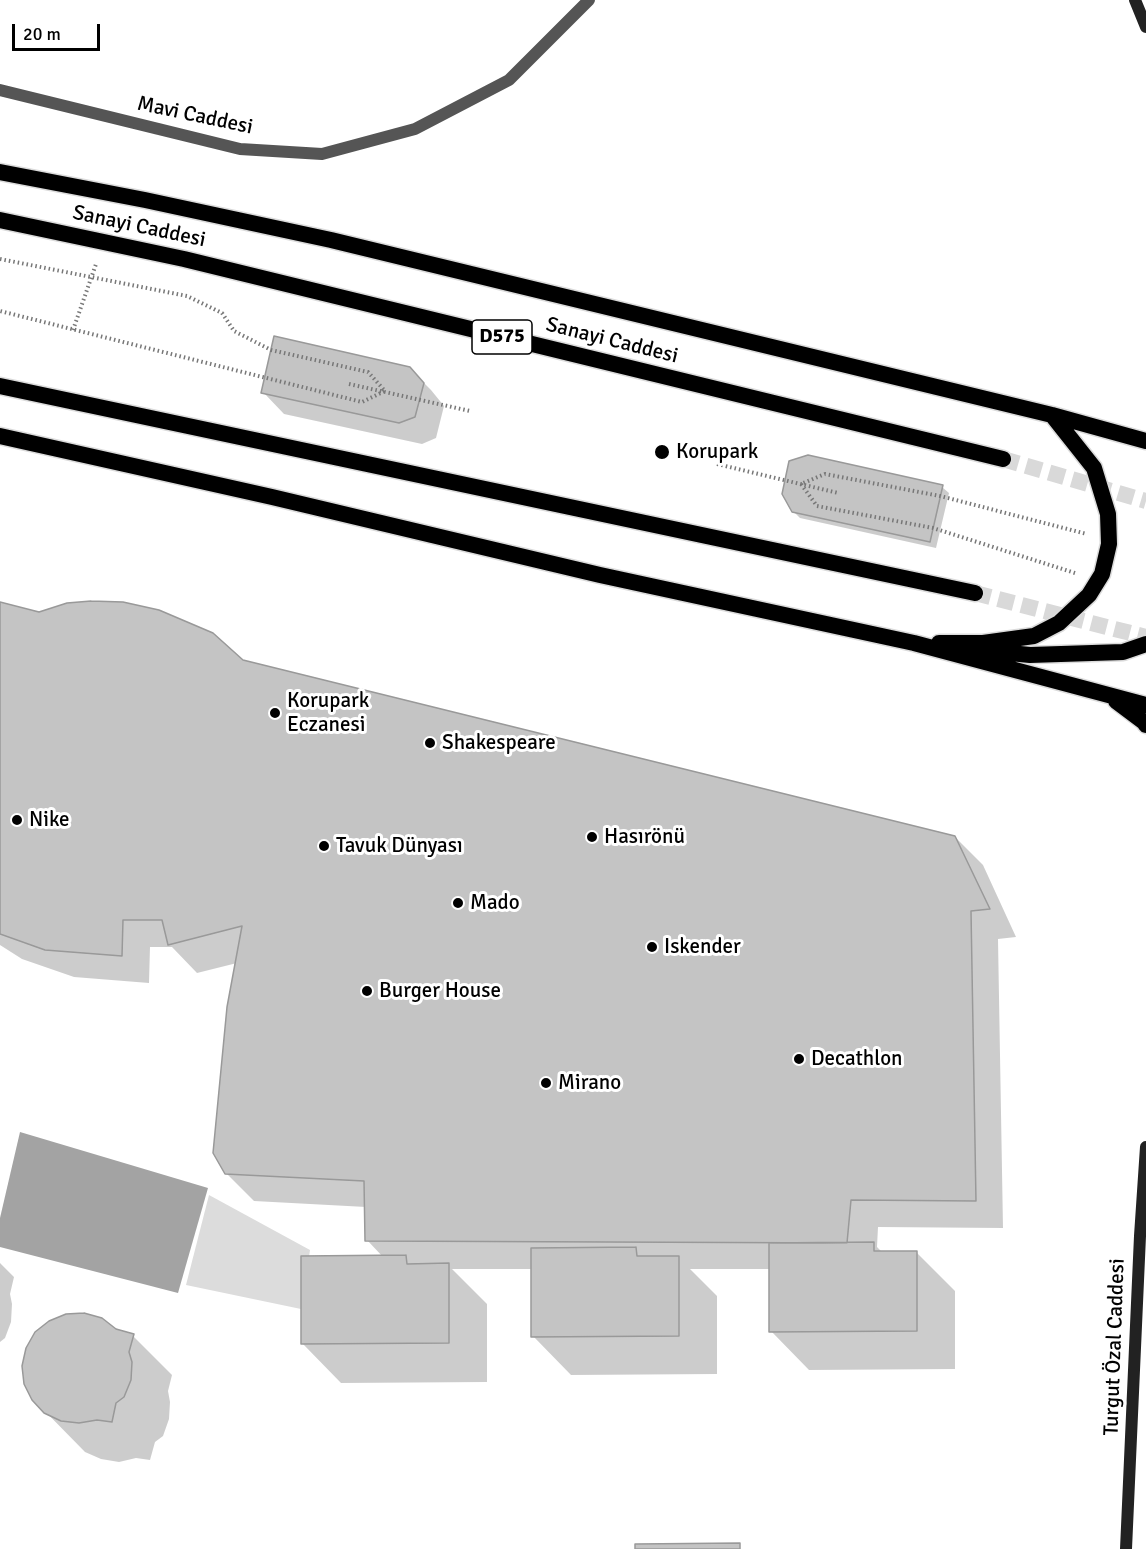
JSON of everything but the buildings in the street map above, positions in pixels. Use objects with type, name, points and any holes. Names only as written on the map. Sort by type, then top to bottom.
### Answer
[{"type":"highway","points":[[0,172],[331,240],[1052,415],[1146,441]]},
{"type":"highway","name":"Sanayi Caddesi","points":[[0,220],[184,259],[1003,459]]},
{"type":"highway","points":[[0,386],[975,593]]},
{"type":"highway","points":[[914,644],[983,643],[1034,636],[1059,623],[1089,595],[1102,574],[1108,539],[1108,514],[1094,468],[1052,415]]},
{"type":"highway","points":[[1127,435],[1146,429]]},
{"type":"highway","points":[[1127,435],[1146,454]]},
{"type":"highway","points":[[0,436],[272,497],[600,575],[914,644],[1146,705]]},
{"type":"highway","points":[[914,644],[1030,655],[1123,652],[1146,644]]},
{"type":"highway","points":[[1108,695],[1146,725]]},
{"type":"main road","points":[[1135,0],[1146,27]]},
{"type":"main road","name":"Turgut Özal Caddesi","points":[[1126,1549],[1146,1147]]},
{"type":"street","name":"Mavi Caddesi","points":[[0,90],[240,148],[322,154],[415,129],[509,80],[589,0]]},
{"type":"path","points":[[0,259],[187,296],[222,313],[234,331],[271,350],[368,372],[385,391]]},
{"type":"path","points":[[73,330],[96,264]]},
{"type":"path","points":[[0,311],[362,402],[385,391]]},
{"type":"path","points":[[349,384],[470,411]]},
{"type":"path","points":[[717,464],[838,493]]},
{"type":"path","points":[[801,484],[825,474],[940,496],[1108,539]]},
{"type":"path","points":[[801,484],[817,506],[933,528],[1098,580]]},
{"type":"shaded area","points":[[20,1132],[208,1188],[178,1293],[0,1247],[0,1218]]},
{"type":"shaded area","points":[[209,1195],[310,1250],[301,1309],[186,1285]]},
{"type":"tunnel","points":[[1003,459],[1146,501]]},
{"type":"tunnel","points":[[975,593],[1146,637]]},
{"type":"place","name":"Korupark","points":[[662,452]]},
{"type":"place","name":"Korupark Eczanesi","points":[[275,713]]},
{"type":"place","name":"Shakespeare","points":[[430,743]]},
{"type":"place","name":"Nike","points":[[17,820]]},
{"type":"place","name":"Hasırönü","points":[[592,837]]},
{"type":"place","name":"Tavuk Dünyası","points":[[324,846]]},
{"type":"place","name":"Mado","points":[[458,903]]},
{"type":"place","name":"Iskender","points":[[652,947]]},
{"type":"place","name":"Burger House","points":[[367,991]]},
{"type":"place","name":"Decathlon","points":[[799,1059]]},
{"type":"place","name":"Mirano","points":[[546,1083]]}]
